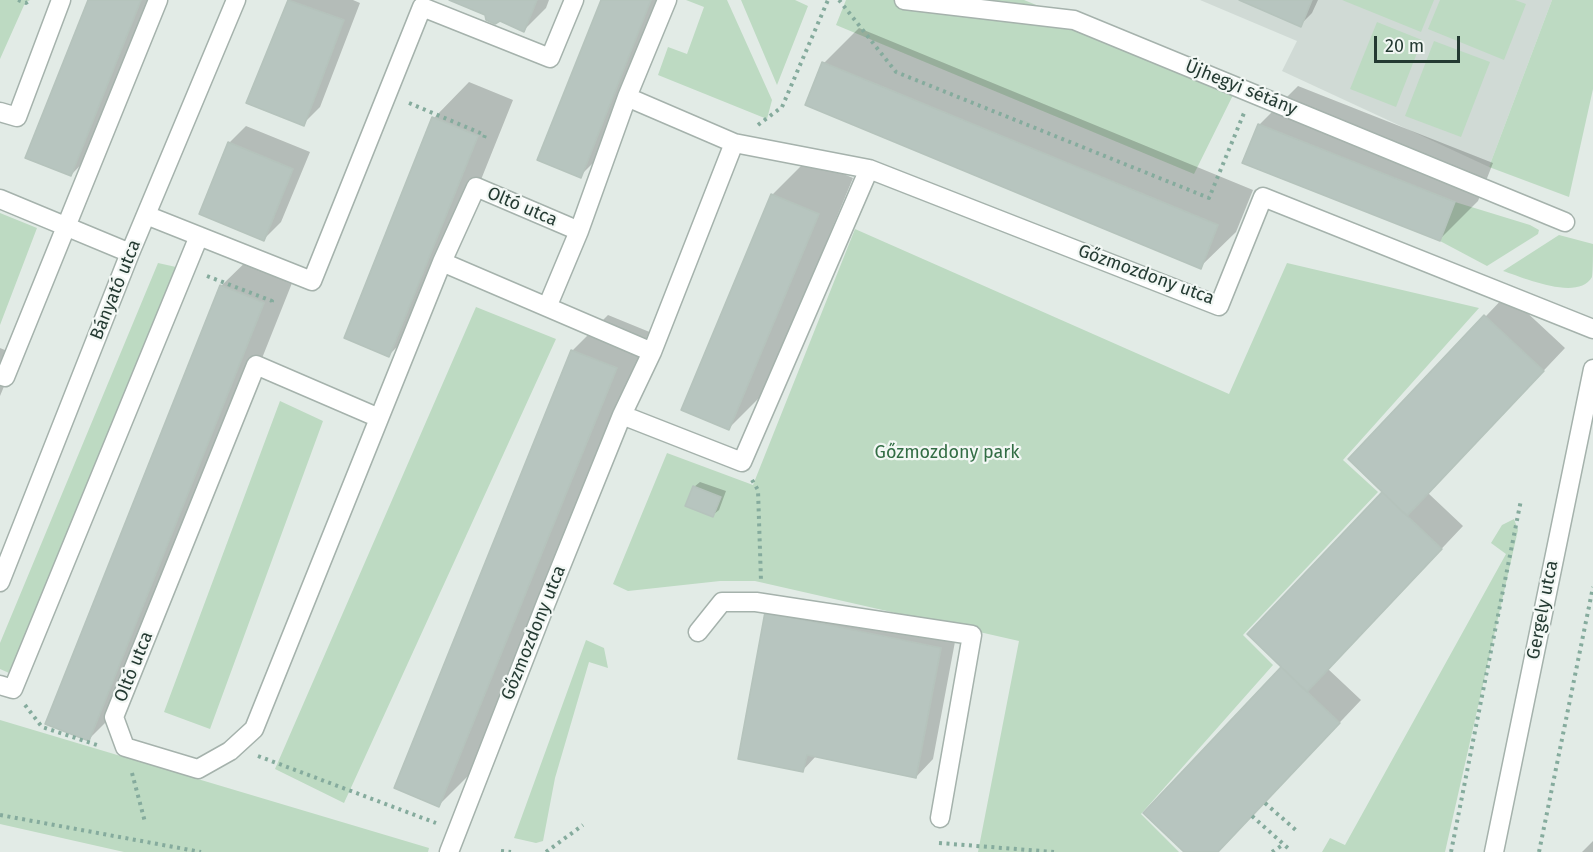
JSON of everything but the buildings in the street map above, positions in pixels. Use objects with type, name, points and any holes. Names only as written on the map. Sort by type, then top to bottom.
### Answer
[{"type":"street","points":[[0,111],[17,117],[61,0]]},
{"type":"street","points":[[2,380],[67,228],[158,0]]},
{"type":"street","name":"Bányató utca","points":[[0,582],[130,253],[236,0]]},
{"type":"street","points":[[146,215],[312,281],[422,6],[550,58],[574,0]]},
{"type":"street","name":"Oltó utca","points":[[548,305],[579,231],[627,97],[667,0]]},
{"type":"street","name":"Újhegyi sétány","points":[[904,0],[1074,20],[1565,222]]},
{"type":"street","points":[[627,97],[734,143]]},
{"type":"street","name":"Gőzmozdony utca","points":[[449,852],[622,415],[652,352],[734,143],[869,169],[1219,306],[1263,197],[1593,329]]},
{"type":"street","points":[[622,415],[742,462],[869,169]]},
{"type":"street","name":"Oltó utca","points":[[379,418],[256,365],[114,717],[126,747],[198,769],[234,747],[254,729],[442,262],[476,187],[579,231]]},
{"type":"street","points":[[0,199],[130,253]]},
{"type":"street","points":[[6,687],[199,236]]},
{"type":"street","points":[[442,262],[548,305],[652,352]]},
{"type":"street","name":"Gergely utca","points":[[1494,852],[1593,369]]},
{"type":"street","points":[[698,633],[722,602],[756,602],[972,635],[940,818]]},
{"type":"path","points":[[18,0],[26,3],[30,0]]},
{"type":"path","points":[[782,107],[828,0]]},
{"type":"path","points":[[839,0],[896,72],[1209,198],[1252,93]]},
{"type":"path","points":[[386,94],[485,135],[483,141]]},
{"type":"path","points":[[186,268],[272,301],[270,306]]},
{"type":"path","points":[[742,462],[758,490],[763,574],[756,602]]},
{"type":"path","points":[[1451,852],[1521,500]]},
{"type":"path","points":[[1539,852],[1593,587]]},
{"type":"path","points":[[6,687],[42,727],[93,746],[126,747],[145,822]]},
{"type":"path","points":[[234,747],[456,831]]},
{"type":"path","points":[[1265,803],[1298,832]]},
{"type":"path","points":[[0,815],[201,852]]},
{"type":"path","points":[[1252,816],[1289,849]]},
{"type":"path","points":[[546,852],[583,825]]},
{"type":"path","points":[[937,843],[1000,850],[1054,852]]},
{"type":"path","points":[[1272,852],[1284,844]]},
{"type":"path","points":[[501,851],[511,852]]},
{"type":"shaded area","points":[[1200,0],[1552,0],[1489,167],[1282,71],[1297,41]]},
{"type":"green space","points":[[0,0],[30,0],[25,3],[0,59]]},
{"type":"green space","points":[[686,0],[727,0],[772,100],[767,119],[658,75],[668,47],[687,54],[704,7]]},
{"type":"green space","points":[[741,0],[795,0],[808,6],[777,85]]},
{"type":"green space","points":[[846,0],[1024,0],[1237,87],[1194,174],[836,25]]},
{"type":"green space","points":[[1342,0],[1434,0],[1421,32]]},
{"type":"green space","points":[[1440,0],[1515,0],[1526,4],[1504,60],[1428,29]]},
{"type":"green space","points":[[1552,0],[1593,0],[1593,89],[1569,197],[1489,167]]},
{"type":"green space","points":[[1377,22],[1422,40],[1396,107],[1350,89]]},
{"type":"green space","points":[[1434,41],[1490,62],[1461,137],[1405,116]]},
{"type":"green space","points":[[1455,202],[1530,225],[1539,230],[1538,234],[1487,266],[1440,241]]},
{"type":"green space","points":[[0,213],[37,228],[0,325]]},
{"type":"green space","name":"Gőzmozdony park","points":[[855,229],[1229,394],[1287,263],[1479,308],[1343,460],[1378,492],[1243,635],[1273,665],[1141,814],[1179,852],[978,852],[1019,641],[755,581],[720,581],[628,591],[613,584],[667,453],[753,485]]},
{"type":"green space","points":[[1559,235],[1593,244],[1592,277],[1585,284],[1563,288],[1549,286],[1503,271]]},
{"type":"green space","points":[[158,263],[176,267],[16,676],[0,669],[0,643]]},
{"type":"green space","points":[[476,307],[556,339],[344,803],[275,769]]},
{"type":"green space","points":[[280,401],[323,421],[210,729],[164,712]]},
{"type":"green space","points":[[1514,519],[1518,530],[1445,852],[1322,852],[1330,838],[1345,845],[1506,554],[1491,543],[1502,525]]},
{"type":"green space","points":[[586,640],[604,648],[608,668],[589,662],[555,778],[543,841],[536,843],[514,838]]},
{"type":"green space","points":[[0,720],[429,848],[428,852],[124,852],[0,824]]}]
